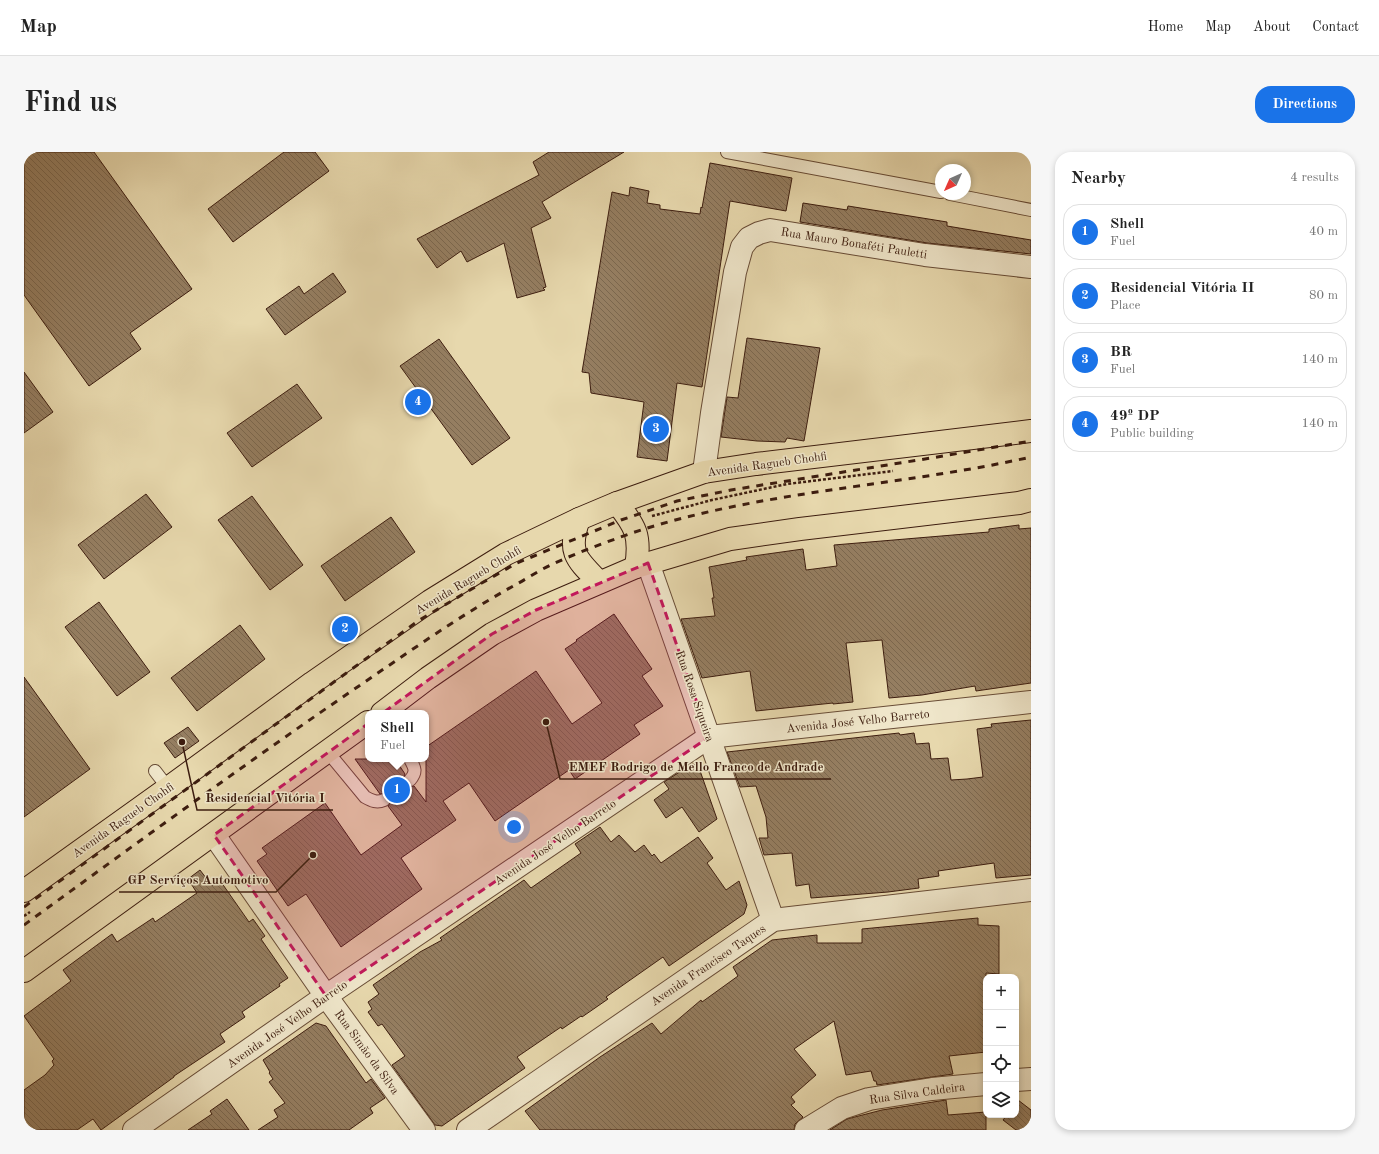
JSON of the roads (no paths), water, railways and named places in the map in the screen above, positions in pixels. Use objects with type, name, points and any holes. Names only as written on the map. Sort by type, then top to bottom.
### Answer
[{"type":"highway","name":"Avenida Ragueb Chohfi","points":[[24,891],[312,683],[430,601],[506,554],[578,519],[617,503],[704,472],[756,464],[1031,431]]},
{"type":"highway","points":[[386,710],[428,678],[492,634],[536,610],[642,565],[730,539],[808,528],[1019,503],[1031,500]]},
{"type":"highway","points":[[617,503],[635,527],[642,565]]},
{"type":"highway","points":[[578,519],[574,531],[574,550],[578,560],[599,582]]},
{"type":"highway","points":[[24,970],[214,835],[365,724]]},
{"type":"street","name":"Rua Mauro Bonaféti Pauletti","points":[[704,472],[735,272],[742,247],[749,238],[770,230],[925,255],[1031,267]]},
{"type":"street","name":"Rua Rosa Siqueira","points":[[642,565],[709,737],[773,920]]},
{"type":"street","name":"Avenida José Velho Barreto","points":[[134,1130],[326,996],[709,737],[1031,702]]},
{"type":"street","name":"Rua Simão da Silva","points":[[214,835],[326,996],[424,1130]]},
{"type":"street","name":"Avenida Francisco Taques","points":[[468,1130],[773,920],[1031,890]]},
{"type":"street","points":[[1019,1080],[1031,1079]]},
{"type":"street","name":"Rua Silva Caldeira","points":[[806,1130],[842,1108],[869,1099],[932,1089],[983,1084]]},
{"type":"lane","points":[[727,152],[935,191]]},
{"type":"lane","points":[[971,198],[1031,210]]},
{"type":"lane","points":[[327,751],[366,797],[372,801],[379,802],[384,800]]},
{"type":"lane","points":[[410,780],[416,772],[412,762]]},
{"type":"lane","points":[[155,771],[168,788]]},
{"type":"railway","points":[[24,907],[418,621],[517,563],[621,520],[677,501],[731,490],[1031,441]]},
{"type":"railway","points":[[24,925],[311,719],[474,609],[550,565],[582,551],[629,534],[678,519],[778,498],[930,476],[1031,457]]},
{"type":"place","name":"49º DP","points":[[418,402]]},
{"type":"place","name":"BR","points":[[656,429]]},
{"type":"place","name":"Residencial Vitória II","points":[[345,629]]},
{"type":"place","name":"EMEF Rodrigo de Mello Franco de Andrade","points":[[546,722]]},
{"type":"place","name":"Residencial Vitória I","points":[[182,742]]},
{"type":"place","name":"Shell","points":[[397,790]]},
{"type":"place","name":"GP Serviços Automotivo","points":[[313,855]]}]
